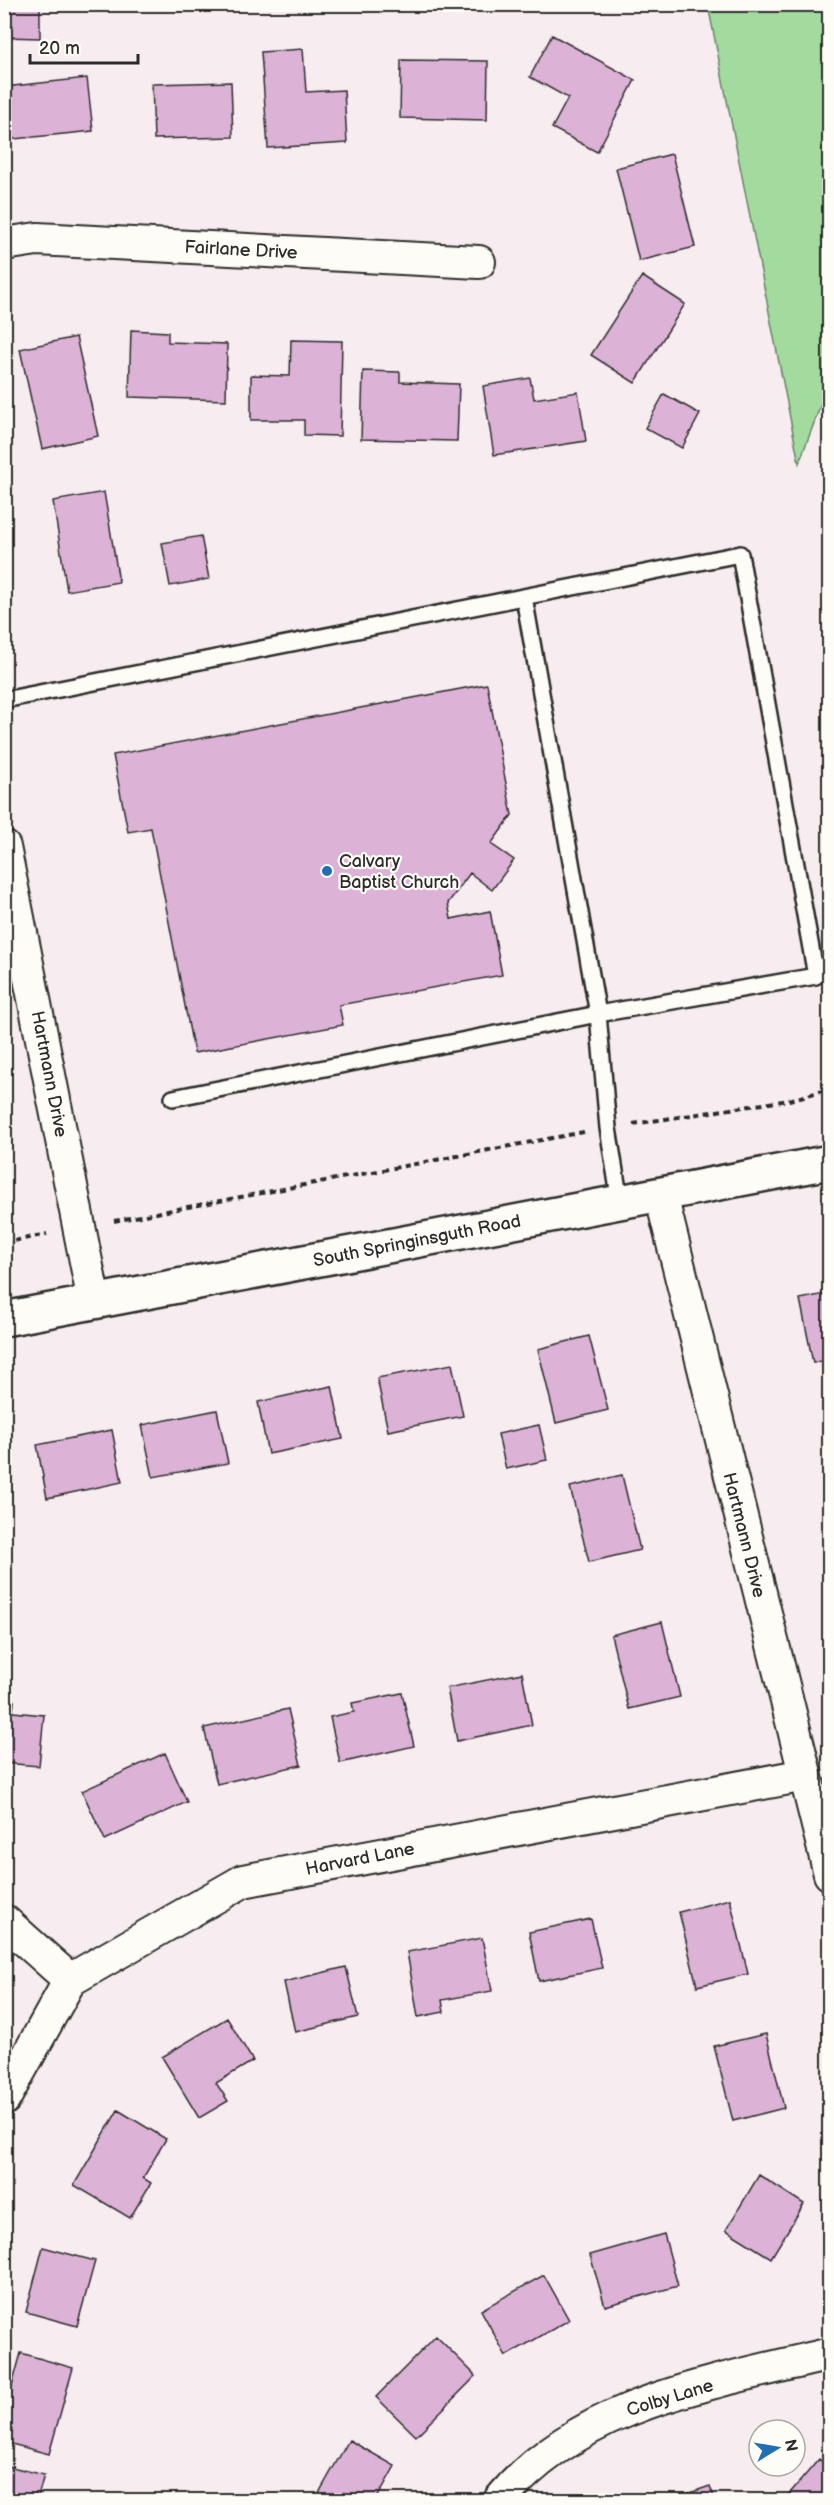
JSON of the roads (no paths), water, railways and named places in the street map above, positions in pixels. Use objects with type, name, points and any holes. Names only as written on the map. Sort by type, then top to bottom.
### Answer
[{"type":"street","name":"Fairlane Drive","points":[[4,243],[37,239],[478,262]]},
{"type":"street","name":"Hartmann Drive","points":[[4,846],[94,1302]]},
{"type":"street","name":"South Springinsguth Road","points":[[4,1320],[830,1162]]},
{"type":"street","name":"Hartmann Drive","points":[[661,1195],[677,1268],[830,1874]]},
{"type":"street","name":"Harvard Lane","points":[[70,1980],[243,1881],[805,1775]]},
{"type":"street","points":[[4,1921],[70,1980],[4,2099]]},
{"type":"street","name":"Colby Lane","points":[[500,2500],[535,2466],[561,2445],[607,2419],[644,2402],[830,2354]]},
{"type":"lane","points":[[4,700],[740,554],[816,976],[598,1014],[173,1098]]},
{"type":"lane","points":[[524,597],[598,1014],[608,1128],[620,1202]]},
{"type":"place","name":"Calvary Baptist Church","points":[[327,871]]}]
